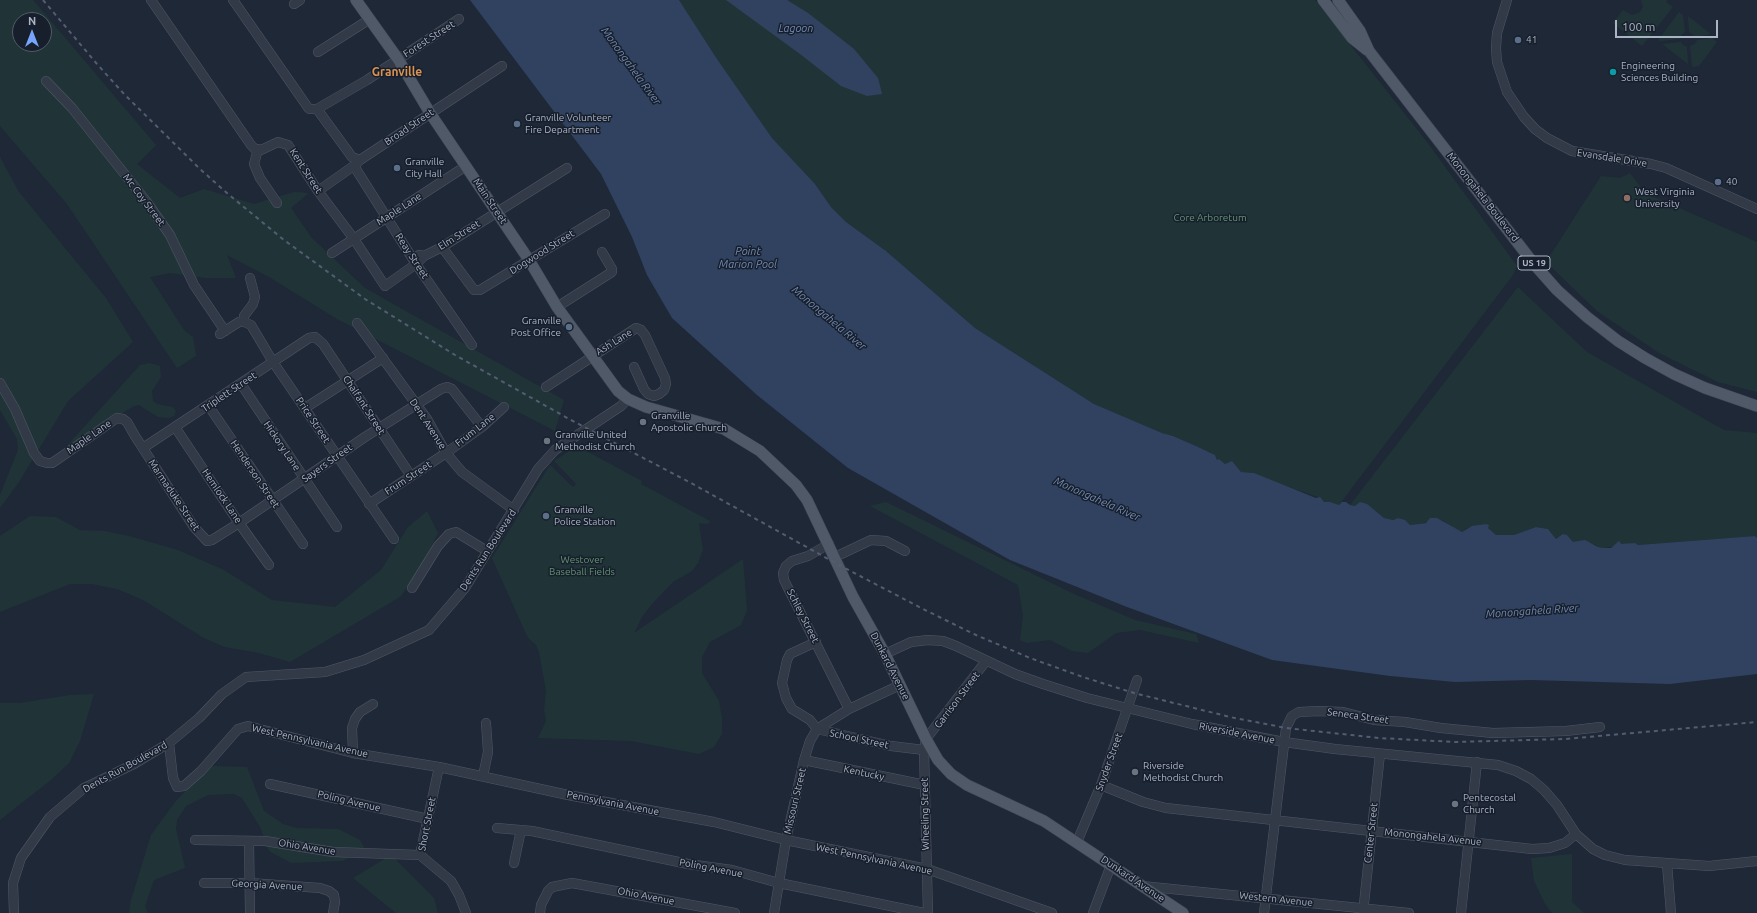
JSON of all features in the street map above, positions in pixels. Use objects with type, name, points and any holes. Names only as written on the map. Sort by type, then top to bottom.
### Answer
[{"type":"main road","name":"Main Street","points":[[356,0],[398,59],[430,113],[497,211],[557,307],[618,391],[628,399]]},
{"type":"main road","name":"Monongahela Boulevard","points":[[1323,0],[1352,38],[1369,51]]},
{"type":"main road","name":"Monongahela Boulevard","points":[[1338,0],[1360,31],[1369,51],[1534,264],[1557,290],[1582,313],[1618,341],[1674,374],[1705,388],[1757,406]]},
{"type":"main road","name":"Dunkard Avenue","points":[[628,399],[673,415],[724,429],[760,451],[796,485],[807,500],[926,739],[938,760],[951,774],[967,785],[1044,821],[1183,913]]},
{"type":"street","points":[[151,0],[251,145],[258,150],[254,164],[260,178],[277,203]]},
{"type":"street","name":"Reay Street","points":[[233,0],[309,109],[317,109],[357,163],[386,218],[472,345]]},
{"type":"street","name":"Evansdale Drive","points":[[1507,0],[1497,33],[1497,62],[1507,92],[1524,117],[1535,129],[1547,138],[1572,151],[1658,166],[1757,209]]},
{"type":"street","points":[[318,52],[370,19]]},
{"type":"street","name":"Forest Street","points":[[317,109],[367,80],[459,20]]},
{"type":"street","name":"Broad Street","points":[[318,191],[430,113],[502,66]]},
{"type":"street","name":"Mc Coy Street","points":[[46,81],[72,108],[154,212],[170,235],[194,285],[222,332],[239,322],[244,322]]},
{"type":"street","name":"Kent Street","points":[[258,150],[278,142],[288,145],[318,191],[354,239],[385,286],[416,264]]},
{"type":"street","name":"Maple Lane","points":[[332,253],[466,166]]},
{"type":"street","name":"Elm Street","points":[[416,264],[424,256],[442,247],[566,168]]},
{"type":"street","name":"Dogwood Street","points":[[442,247],[474,290],[480,290],[604,214]]},
{"type":"street","points":[[557,307],[612,272],[612,269],[602,252]]},
{"type":"street","points":[[410,254],[424,256]]},
{"type":"street","points":[[244,322],[244,316],[253,304],[255,297],[250,278]]},
{"type":"street","name":"Price Street","points":[[244,322],[251,325],[273,362],[394,539]]},
{"type":"street","name":"Dent Avenue","points":[[357,323],[416,405],[446,453],[462,472],[514,510]]},
{"type":"street","name":"Ash Lane","points":[[593,355],[636,328],[641,330],[645,335],[665,378],[666,384],[664,390],[654,396]]},
{"type":"street","name":"Triplett Street","points":[[143,448],[309,338],[315,337]]},
{"type":"street","name":"Chalfant Street","points":[[315,337],[324,344],[411,476]]},
{"type":"street","points":[[546,387],[593,355]]},
{"type":"street","points":[[305,408],[383,358]]},
{"type":"street","points":[[634,367],[644,389],[648,394],[654,396],[651,408]]},
{"type":"street","name":"Maple Lane","points":[[0,383],[15,409],[34,453],[40,461],[52,463],[117,418],[123,419],[127,422],[143,448]]},
{"type":"street","name":"Hickory Lane","points":[[241,384],[337,527]]},
{"type":"street","name":"Sayers Street","points":[[207,541],[212,540],[239,523],[365,437],[441,389],[447,387],[452,390],[482,427]]},
{"type":"street","name":"Dents Run Boulevard","points":[[14,913],[13,883],[21,858],[50,817],[84,788],[134,764],[169,743],[199,718],[222,694],[246,677],[325,672],[364,660],[429,630],[465,588],[538,469],[555,450],[621,406],[628,399]]},
{"type":"street","name":"Henderson Street","points":[[208,405],[303,544]]},
{"type":"street","name":"Frum Lane","points":[[446,453],[482,427],[504,407]]},
{"type":"street","name":"Hemlock Lane","points":[[175,427],[269,565]]},
{"type":"street","name":"Marmaduke Street","points":[[143,448],[194,527],[207,541]]},
{"type":"street","name":"Frum Street","points":[[369,504],[446,453]]},
{"type":"street","points":[[412,588],[438,546],[449,534],[456,532],[487,551]]},
{"type":"street","points":[[835,557],[871,540],[886,541],[905,551]]},
{"type":"street","name":"Schley Street","points":[[829,544],[808,556],[792,561],[786,566],[783,573],[784,580],[849,709]]},
{"type":"street","name":"Riverside Avenue","points":[[885,654],[910,642],[928,640],[943,641],[986,661],[1043,684],[1192,724],[1284,742],[1380,754],[1477,762],[1504,767],[1516,771],[1531,779],[1544,790],[1557,805],[1576,834]]},
{"type":"street","name":"School Street","points":[[816,642],[790,654],[787,660],[782,683],[786,698],[792,709],[810,720],[817,729],[891,746],[924,750]]},
{"type":"street","name":"Garrison Street","points":[[926,739],[986,661]]},
{"type":"street","name":"Snyder Street","points":[[1077,842],[1101,785],[1137,680]]},
{"type":"street","points":[[817,729],[849,709],[900,685]]},
{"type":"street","points":[[352,753],[352,728],[355,719],[360,712],[373,704]]},
{"type":"street","name":"Seneca Street","points":[[1264,913],[1286,728],[1292,716],[1299,712],[1343,712],[1374,720],[1405,722],[1441,728],[1493,733],[1566,731],[1600,727]]},
{"type":"street","points":[[483,776],[488,752],[486,724]]},
{"type":"street","name":"West Pennsylvania Avenue","points":[[169,743],[173,778],[177,787],[184,786],[201,772],[238,729],[248,726],[352,753],[439,767]]},
{"type":"street","name":"Missouri Street","points":[[774,913],[786,840],[804,760],[810,741],[817,729]]},
{"type":"street","name":"Wheeling Street","points":[[926,739],[924,750],[924,785],[928,913]]},
{"type":"street","name":"Center Street","points":[[1363,911],[1380,754]]},
{"type":"street","name":"Kentucky","points":[[804,760],[924,785]]},
{"type":"street","points":[[1461,913],[1477,762]]},
{"type":"street","name":"Pennsylvania Avenue","points":[[439,767],[714,822],[786,840]]},
{"type":"street","name":"Short Street","points":[[439,767],[420,855],[451,881],[459,895],[466,913]]},
{"type":"street","name":"Poling Avenue","points":[[270,784],[428,819]]},
{"type":"street","name":"Monongahela Avenue","points":[[1101,785],[1154,806],[1532,848],[1549,848],[1565,843],[1576,834]]},
{"type":"street","name":"Poling Avenue","points":[[497,828],[532,831],[688,864],[732,870],[779,883],[924,913]]},
{"type":"street","points":[[514,863],[521,830]]},
{"type":"street","points":[[1576,834],[1593,848],[1605,855],[1625,860],[1709,866],[1757,861]]},
{"type":"street","name":"Ohio Avenue","points":[[195,840],[265,841],[333,852],[420,855]]},
{"type":"street","name":"West Pennsylvania Avenue","points":[[786,840],[927,869],[1052,913]]},
{"type":"street","points":[[250,841],[250,913]]},
{"type":"street","points":[[1667,864],[1671,913]]},
{"type":"street","points":[[1092,913],[1111,865]]},
{"type":"street","name":"Ohio Avenue","points":[[540,913],[541,905],[548,891],[557,885],[572,882],[734,913]]},
{"type":"street","name":"Georgia Avenue","points":[[204,883],[250,883],[320,888],[329,891],[334,895],[335,902],[333,913]]},
{"type":"street","name":"Western Avenue","points":[[1142,886],[1266,897],[1363,911],[1409,913]]},
{"type":"green space","points":[[0,0],[33,0],[43,12],[12,12],[12,52],[52,52],[52,22],[156,145],[137,164],[180,198],[204,189],[254,204],[294,192],[309,193],[291,208],[312,238],[365,288],[564,400],[555,431],[337,319],[269,277],[227,255],[236,278],[205,278],[170,273],[150,277],[184,330],[193,337],[196,356],[177,368],[67,204],[0,126]]},
{"type":"green space","name":"Core Arboretum","points":[[679,0],[1315,0],[1427,142],[1517,266],[1513,275],[1339,505],[1324,502],[1318,497],[1265,479],[1254,473],[1241,472],[1232,461],[1225,464],[1219,459],[1217,460],[1215,455],[1196,446],[1094,404],[975,328],[886,251],[846,222],[831,207],[815,184],[772,138],[717,59]]},
{"type":"green space","points":[[1641,0],[1667,0],[1666,2],[1673,7],[1642,46],[1613,23],[1623,10],[1632,15],[1640,12],[1643,7]]},
{"type":"green space","points":[[1679,12],[1683,15],[1685,32],[1681,35],[1680,39],[1658,40]]},
{"type":"green space","points":[[1688,16],[1711,34],[1695,37],[1689,32]]},
{"type":"green space","points":[[1712,38],[1717,42],[1699,66],[1692,67],[1690,46],[1695,44],[1697,40]]},
{"type":"green space","points":[[1681,42],[1687,47],[1688,64],[1662,44]]},
{"type":"green space","points":[[0,157],[19,192],[106,298],[133,342],[68,401],[19,482],[0,508],[0,495],[18,450],[17,439],[0,410]]},
{"type":"green space","points":[[1630,173],[1645,193],[1757,242],[1757,392],[1718,382],[1659,353],[1597,311],[1546,262],[1601,176],[1620,178]]},
{"type":"green space","points":[[1518,287],[1587,352],[1724,430],[1757,433],[1757,538],[1755,536],[1638,545],[1635,543],[1604,548],[1598,547],[1594,544],[1573,542],[1567,535],[1556,539],[1548,529],[1536,527],[1514,535],[1496,535],[1488,528],[1486,524],[1467,528],[1462,532],[1458,531],[1442,520],[1410,525],[1405,520],[1398,518],[1393,520],[1384,518],[1374,510],[1350,505]]},
{"type":"green space","points":[[150,363],[160,366],[161,377],[152,391],[153,401],[157,404],[173,407],[176,411],[174,416],[169,418],[158,417],[139,405],[134,406],[64,449],[140,365]]},
{"type":"green space","name":"Westover Baseball Fields","points":[[577,446],[642,481],[641,484],[710,521],[710,523],[705,524],[699,523],[703,550],[698,563],[692,571],[673,582],[651,605],[642,617],[634,633],[743,559],[747,610],[741,625],[710,642],[702,657],[702,673],[719,701],[722,718],[722,734],[714,747],[699,754],[631,741],[538,738],[546,721],[544,710],[546,691],[539,652],[536,645],[528,638],[492,558],[550,465],[573,487],[576,484],[554,461]]},
{"type":"green space","points":[[886,502],[1074,594],[1135,620],[1196,634],[1199,643],[1140,630],[1116,633],[1088,653],[1072,651],[1050,640],[1027,643],[1020,640],[1023,616],[1018,585],[870,506]]},
{"type":"green space","points":[[427,511],[438,533],[417,575],[400,597],[290,662],[259,653],[225,647],[204,638],[143,600],[117,589],[92,584],[70,584],[0,612],[0,536],[30,516],[56,517],[80,530],[105,531],[129,536],[178,550],[224,570],[272,600],[335,607],[381,570],[408,527]]},
{"type":"green space","points":[[94,694],[80,741],[69,763],[51,780],[0,820],[0,703],[20,703],[70,695]]},
{"type":"green space","points":[[211,766],[247,767],[264,811],[283,824],[297,828],[338,829],[360,840],[364,847],[357,854],[342,861],[291,863],[269,851],[260,827],[242,798],[234,794],[208,795],[186,806],[177,820],[176,829],[185,868],[154,880],[145,906],[148,913],[129,913],[131,900],[151,835],[175,802]]},
{"type":"green space","points":[[1572,854],[1572,902],[1584,913],[1552,913],[1545,904],[1534,881],[1531,858]]},
{"type":"green space","points":[[391,855],[434,898],[438,913],[396,913],[353,878]]},
{"type":"water","name":"Point Marion Pool","points":[[470,0],[679,0],[717,59],[772,138],[815,184],[831,207],[846,222],[886,251],[975,328],[1094,404],[1196,446],[1215,455],[1217,460],[1219,459],[1225,464],[1232,461],[1241,472],[1254,473],[1316,498],[1320,497],[1324,502],[1339,505],[1342,502],[1346,502],[1355,506],[1360,502],[1367,504],[1384,518],[1393,520],[1398,518],[1405,520],[1410,525],[1426,523],[1430,518],[1437,518],[1462,532],[1472,526],[1486,524],[1489,525],[1488,528],[1496,535],[1514,535],[1536,527],[1548,529],[1556,539],[1563,534],[1567,535],[1573,542],[1585,540],[1598,547],[1604,548],[1611,548],[1619,541],[1621,544],[1635,543],[1638,545],[1755,536],[1757,538],[1757,674],[1670,684],[1531,680],[1455,682],[1390,676],[1272,660],[1127,607],[1010,560],[848,468],[757,395],[672,318],[647,275],[632,237],[601,174]]},
{"type":"water","name":"Lagoon","points":[[726,0],[787,0],[808,13],[854,49],[878,78],[882,94],[867,96],[841,86]]},
{"type":"railway","points":[[43,0],[124,94],[200,169],[284,240],[365,299],[455,355],[571,420],[691,483],[839,565],[976,635],[1030,658],[1134,693],[1230,717],[1286,728],[1379,738],[1455,742],[1565,739],[1757,722]]},
{"type":"place","name":"41","points":[[1518,40]]},
{"type":"place","name":"Engineering Sciences Building","points":[[1613,72]]},
{"type":"place","name":"Granville Volunteer Fire Department","points":[[517,124]]},
{"type":"place","name":"Granville City Hall","points":[[397,168]]},
{"type":"place","name":"40","points":[[1718,182]]},
{"type":"place","name":"West Virginia University","points":[[1627,198]]},
{"type":"place","name":"Granville Post Office","points":[[569,327]]},
{"type":"place","name":"Granville Apostolic Church","points":[[643,422]]},
{"type":"place","name":"Granville United Methodist Church","points":[[547,441]]},
{"type":"place","name":"Granville Police Station","points":[[546,516]]},
{"type":"place","name":"Riverside Methodist Church","points":[[1135,772]]},
{"type":"place","name":"Pentecostal Church","points":[[1455,804]]},
{"type":"district","name":"Granville","points":[[397,72]]},
{"type":"water label","name":"Monongahela River","points":[[631,66]]},
{"type":"water label","name":"Monongahela River","points":[[829,318]]},
{"type":"water label","name":"Monongahela River","points":[[1097,499]]},
{"type":"water label","name":"Monongahela River","points":[[1532,611]]}]
